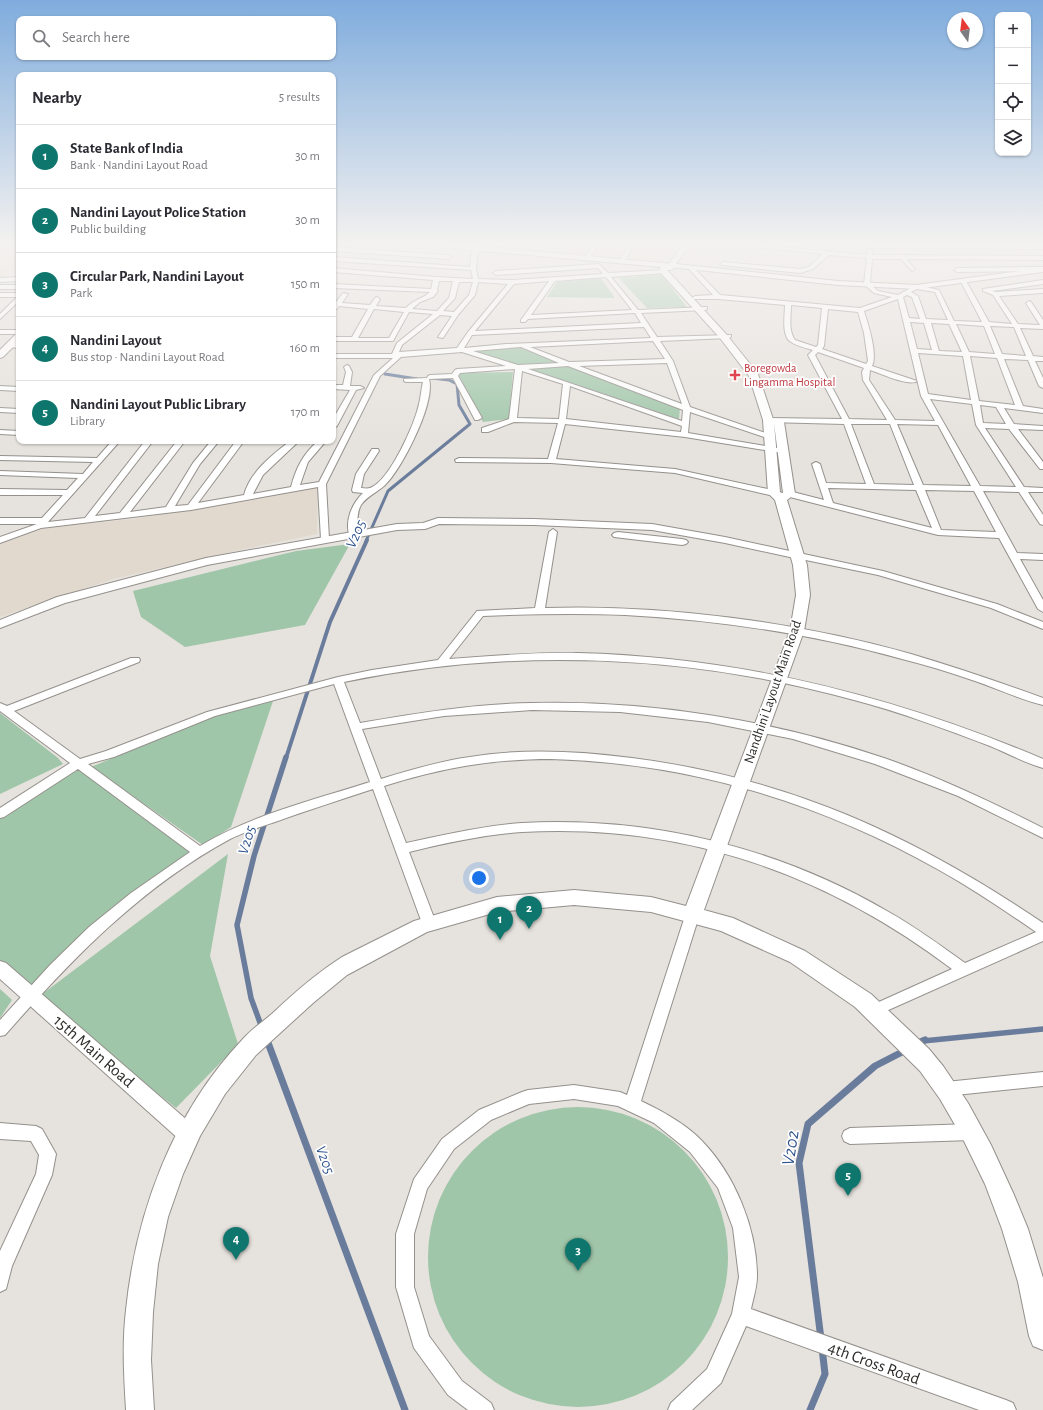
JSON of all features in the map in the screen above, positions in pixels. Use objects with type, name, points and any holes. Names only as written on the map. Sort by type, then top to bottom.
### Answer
[{"type":"main road","points":[[704,311],[726,336],[750,359],[763,377],[779,421],[783,451],[782,496]]},
{"type":"main road","name":"Nandhini Layout Main Road","points":[[693,913],[797,631],[803,595],[800,561],[771,449],[768,420],[754,376],[726,336]]},
{"type":"main road","points":[[140,1410],[136,1335],[140,1295],[154,1221],[188,1134],[219,1085],[251,1045],[324,981],[349,963],[375,948],[429,923],[486,907],[514,901],[566,897],[601,897],[658,905],[693,913],[744,930],[799,957],[837,981],[875,1010],[924,1058],[946,1089],[972,1132],[997,1181],[1012,1217],[1035,1295],[1043,1336]]},
{"type":"street","points":[[354,339],[370,311]]},
{"type":"street","points":[[336,339],[391,340],[409,311]]},
{"type":"street","points":[[417,311],[456,314]]},
{"type":"street","points":[[325,539],[322,484],[377,375],[396,356],[395,353],[399,344],[440,311]]},
{"type":"street","points":[[441,337],[459,311]]},
{"type":"street","points":[[460,349],[470,333],[488,311]]},
{"type":"street","points":[[506,346],[531,311]]},
{"type":"street","points":[[526,317],[636,311],[670,362],[687,409],[685,435]]},
{"type":"street","points":[[788,311],[788,332],[791,339],[801,345],[869,366],[906,380],[914,381]]},
{"type":"street","points":[[825,311],[821,346],[811,355],[811,358],[847,422],[871,486]]},
{"type":"street","points":[[861,311],[867,333],[871,361],[865,372],[866,380],[893,423],[938,532]]},
{"type":"street","points":[[905,311],[925,396],[1043,609]]},
{"type":"street","points":[[922,311],[936,352]]},
{"type":"street","points":[[946,311],[966,353],[980,425],[1043,522]]},
{"type":"street","points":[[979,311],[986,323],[1020,408]]},
{"type":"street","points":[[1006,311],[1016,325],[1043,386]]},
{"type":"street","points":[[1034,311],[1043,326]]},
{"type":"street","points":[[0,317],[6,312]]},
{"type":"street","points":[[906,320],[1043,326]]},
{"type":"street","points":[[470,333],[646,325]]},
{"type":"street","points":[[0,332],[16,332]]},
{"type":"street","points":[[336,356],[396,356],[460,349],[519,345],[726,336]]},
{"type":"street","points":[[0,355],[16,339]]},
{"type":"street","points":[[519,345],[687,409],[770,436]]},
{"type":"street","points":[[10,346],[16,346]]},
{"type":"street","points":[[460,349],[567,383],[685,426]]},
{"type":"street","points":[[914,351],[999,355],[1043,359]]},
{"type":"street","points":[[455,376],[457,371],[568,364],[670,362]]},
{"type":"street","points":[[346,388],[349,372],[347,366]]},
{"type":"street","points":[[513,420],[519,368]]},
{"type":"street","points":[[430,377],[455,376]]},
{"type":"street","points":[[455,376],[478,418]]},
{"type":"street","points":[[364,533],[356,504],[363,497],[382,484],[401,457],[422,405],[426,380],[406,380]]},
{"type":"street","points":[[551,461],[562,421],[567,383]]},
{"type":"street","points":[[0,388],[16,389]]},
{"type":"street","points":[[336,388],[370,389]]},
{"type":"street","points":[[336,421],[354,388]]},
{"type":"street","points":[[925,396],[1043,411]]},
{"type":"street","points":[[999,406],[1043,467]]},
{"type":"street","points":[[0,410],[16,411]]},
{"type":"street","points":[[485,430],[513,420],[562,421],[685,435],[783,451]]},
{"type":"street","points":[[768,420],[940,423]]},
{"type":"street","points":[[980,425],[1043,428]]},
{"type":"street","points":[[0,432],[16,433]]},
{"type":"street","points":[[0,540],[42,524],[113,444]]},
{"type":"street","points":[[88,519],[147,444]]},
{"type":"street","points":[[123,516],[179,444]]},
{"type":"street","points":[[169,509],[197,463],[213,444]]},
{"type":"street","points":[[191,507],[238,444]]},
{"type":"street","points":[[248,497],[248,492],[265,466],[278,457],[281,452],[291,444]]},
{"type":"street","points":[[294,489],[302,465],[311,451],[319,444]]},
{"type":"street","points":[[373,490],[356,490],[360,474],[375,451]]},
{"type":"street","points":[[0,458],[99,460]]},
{"type":"street","points":[[459,460],[551,461],[675,471],[782,496],[829,504],[938,532],[1002,535]]},
{"type":"street","points":[[816,464],[829,504]]},
{"type":"street","points":[[0,473],[84,476]]},
{"type":"street","points":[[0,521],[42,524],[123,516],[191,507],[322,484]]},
{"type":"street","points":[[822,485],[1043,490]]},
{"type":"street","points":[[0,492],[69,493]]},
{"type":"street","points":[[0,624],[61,600],[206,562],[325,539],[397,527],[425,526],[438,522],[534,522],[652,527],[725,540],[800,561]]},
{"type":"street","points":[[425,526],[439,531],[553,532],[621,535],[669,540],[880,573],[994,606],[1043,626]]},
{"type":"street","points":[[540,610],[553,532]]},
{"type":"street","points":[[1013,556],[1043,557]]},
{"type":"street","points":[[441,663],[480,612],[540,610],[655,612],[726,620],[843,640],[913,658],[992,683],[1043,702]]},
{"type":"street","points":[[0,814],[79,762],[110,754],[211,714],[338,680],[441,663],[509,658],[577,656],[612,658],[687,664],[780,678],[857,697],[930,719],[1043,764]]},
{"type":"street","points":[[3,708],[135,660]]},
{"type":"street","points":[[338,680],[429,923]]},
{"type":"street","points":[[355,727],[448,711],[551,705],[613,707],[696,715],[762,727],[835,746],[912,772],[984,803],[1043,833]]},
{"type":"street","points":[[3,708],[79,762],[200,852]]},
{"type":"street","points":[[0,1030],[54,970],[111,917],[152,885],[200,852],[230,834],[272,817],[377,784],[422,771],[474,760],[537,755],[594,757],[626,760],[695,771],[742,782],[800,799],[835,812],[905,844],[976,884],[1043,930]]},
{"type":"street","points":[[401,849],[454,836],[486,831],[551,826],[583,826],[642,831],[681,837],[718,845],[777,864],[840,891],[902,926],[963,970]]},
{"type":"street","points":[[632,1105],[693,913]]},
{"type":"street","points":[[875,1010],[1043,935]]},
{"type":"street","name":"15th Main Road","points":[[0,968],[188,1134]]},
{"type":"street","points":[[946,1089],[1043,1079]]},
{"type":"street","points":[[484,1410],[455,1388],[421,1340],[405,1287],[405,1234],[420,1185],[448,1144],[484,1115],[528,1097],[574,1092],[620,1099],[660,1118],[696,1146],[724,1183],[742,1228],[748,1277],[741,1315],[714,1376],[678,1410]]},
{"type":"street","points":[[0,1131],[36,1134],[48,1154],[44,1175],[3,1265],[0,1283]]},
{"type":"street","points":[[850,1136],[972,1132]]},
{"type":"street","name":"4th Cross Road","points":[[741,1315],[1006,1410]]},
{"type":"shaded area","points":[[318,487],[317,534],[113,579],[0,617],[0,544],[48,527],[134,519]]},
{"type":"green space","points":[[518,347],[558,362],[519,366],[473,351]]},
{"type":"green space","points":[[567,366],[680,408],[679,419],[529,369]]},
{"type":"green space","points":[[513,372],[509,419],[483,422],[459,376],[460,373]]},
{"type":"green space","points":[[350,544],[305,625],[185,647],[141,617],[133,591],[296,551]]},
{"type":"green space","points":[[273,701],[231,827],[203,845],[91,767],[209,718]]},
{"type":"green space","points":[[0,713],[58,758],[63,764],[0,794]]},
{"type":"green space","points":[[78,768],[193,855],[145,884],[102,916],[62,953],[26,996],[0,970],[0,818]]},
{"type":"green space","points":[[228,854],[210,956],[239,1047],[223,1060],[176,1108],[37,998]]},
{"type":"green space","points":[[0,989],[12,1000],[0,1018]]},
{"type":"green space","points":[[578,1107],[607,1110],[635,1119],[661,1132],[684,1151],[703,1174],[716,1200],[725,1228],[728,1257],[725,1286],[716,1314],[703,1340],[684,1363],[661,1382],[635,1395],[607,1404],[578,1407],[549,1404],[521,1395],[495,1382],[472,1363],[453,1340],[440,1314],[431,1286],[428,1257],[431,1228],[440,1200],[453,1174],[472,1151],[495,1132],[521,1119],[549,1110]]},
{"type":"waterway","name":"V205","points":[[385,374],[417,379]]},
{"type":"waterway","name":"V205","points":[[366,541],[388,491],[470,424],[459,405],[457,384],[449,380],[432,378]]},
{"type":"waterway","name":"V205","points":[[286,758],[330,622],[367,540]]},
{"type":"waterway","name":"V205","points":[[262,1028],[251,998],[237,925],[254,856],[286,757]]},
{"type":"waterway","name":"V202","points":[[923,1041],[1043,1029]]},
{"type":"waterway","name":"V205","points":[[267,1040],[405,1410]]},
{"type":"waterway","name":"V202","points":[[916,1044],[925,1040]]},
{"type":"waterway","name":"V202","points":[[821,1339],[799,1163],[808,1124],[875,1066],[906,1050]]},
{"type":"waterway","name":"V202","points":[[810,1410],[825,1374],[822,1348]]},
{"type":"place","name":"Boregowda Lingamma Hospital","points":[[735,375]]},
{"type":"place","name":"Nandini Layout Police Station","points":[[529,929]]},
{"type":"place","name":"State Bank of India","points":[[500,940]]},
{"type":"place","name":"Nandini Layout Public Library","points":[[848,1196]]},
{"type":"place","name":"Nandini Layout","points":[[236,1260]]},
{"type":"place","name":"Circular Park, Nandini Layout","points":[[578,1271]]}]
